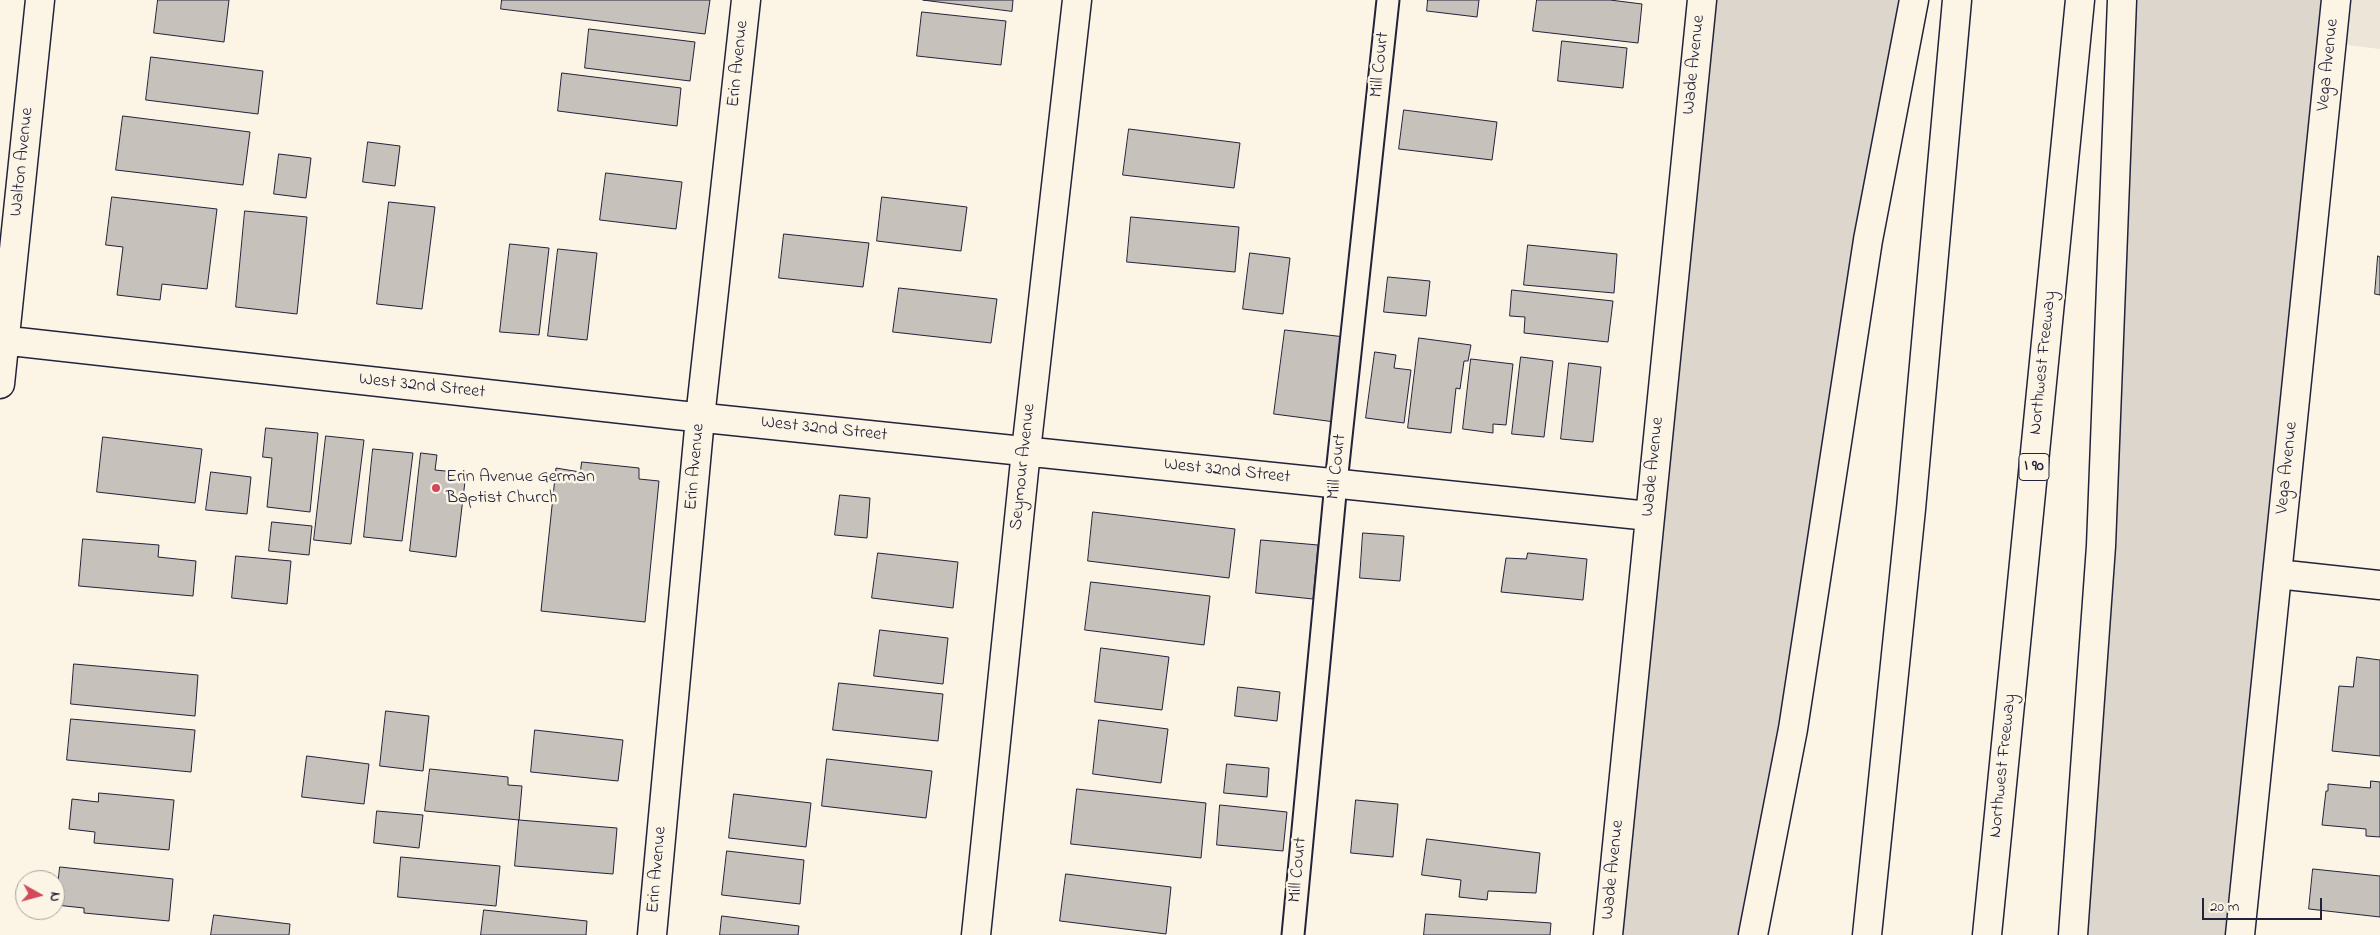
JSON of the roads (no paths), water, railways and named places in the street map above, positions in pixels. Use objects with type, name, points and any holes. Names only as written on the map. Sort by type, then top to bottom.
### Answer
[{"type":"main road","name":"Walton Avenue","points":[[0,384],[2,340],[40,0]]},
{"type":"main road","name":"Erin Avenue","points":[[652,935],[700,418],[746,0]]},
{"type":"main road","name":"Seymour Avenue","points":[[976,935],[1026,451],[1077,0]]},
{"type":"main road","name":"Wade Avenue","points":[[1608,935],[1702,0]]},
{"type":"main road","points":[[1753,935],[1793,729],[1868,240],[1914,0]]},
{"type":"main road","points":[[1867,935],[1911,509],[1956,0]]},
{"type":"main road","name":"Northwest Freeway","points":[[1987,935],[2080,0]]},
{"type":"main road","points":[[2071,935],[2101,546],[2122,0]]},
{"type":"main road","name":"Vega Avenue","points":[[2240,935],[2336,0]]},
{"type":"main road","name":"West 32nd Street","points":[[2,340],[700,418],[1649,516]]},
{"type":"main road","points":[[2277,574],[2380,585]]},
{"type":"lane","name":"Mill Court","points":[[1293,935],[1336,483],[1388,0]]},
{"type":"place","name":"Erin Avenue German Baptist Church","points":[[436,488]]}]
